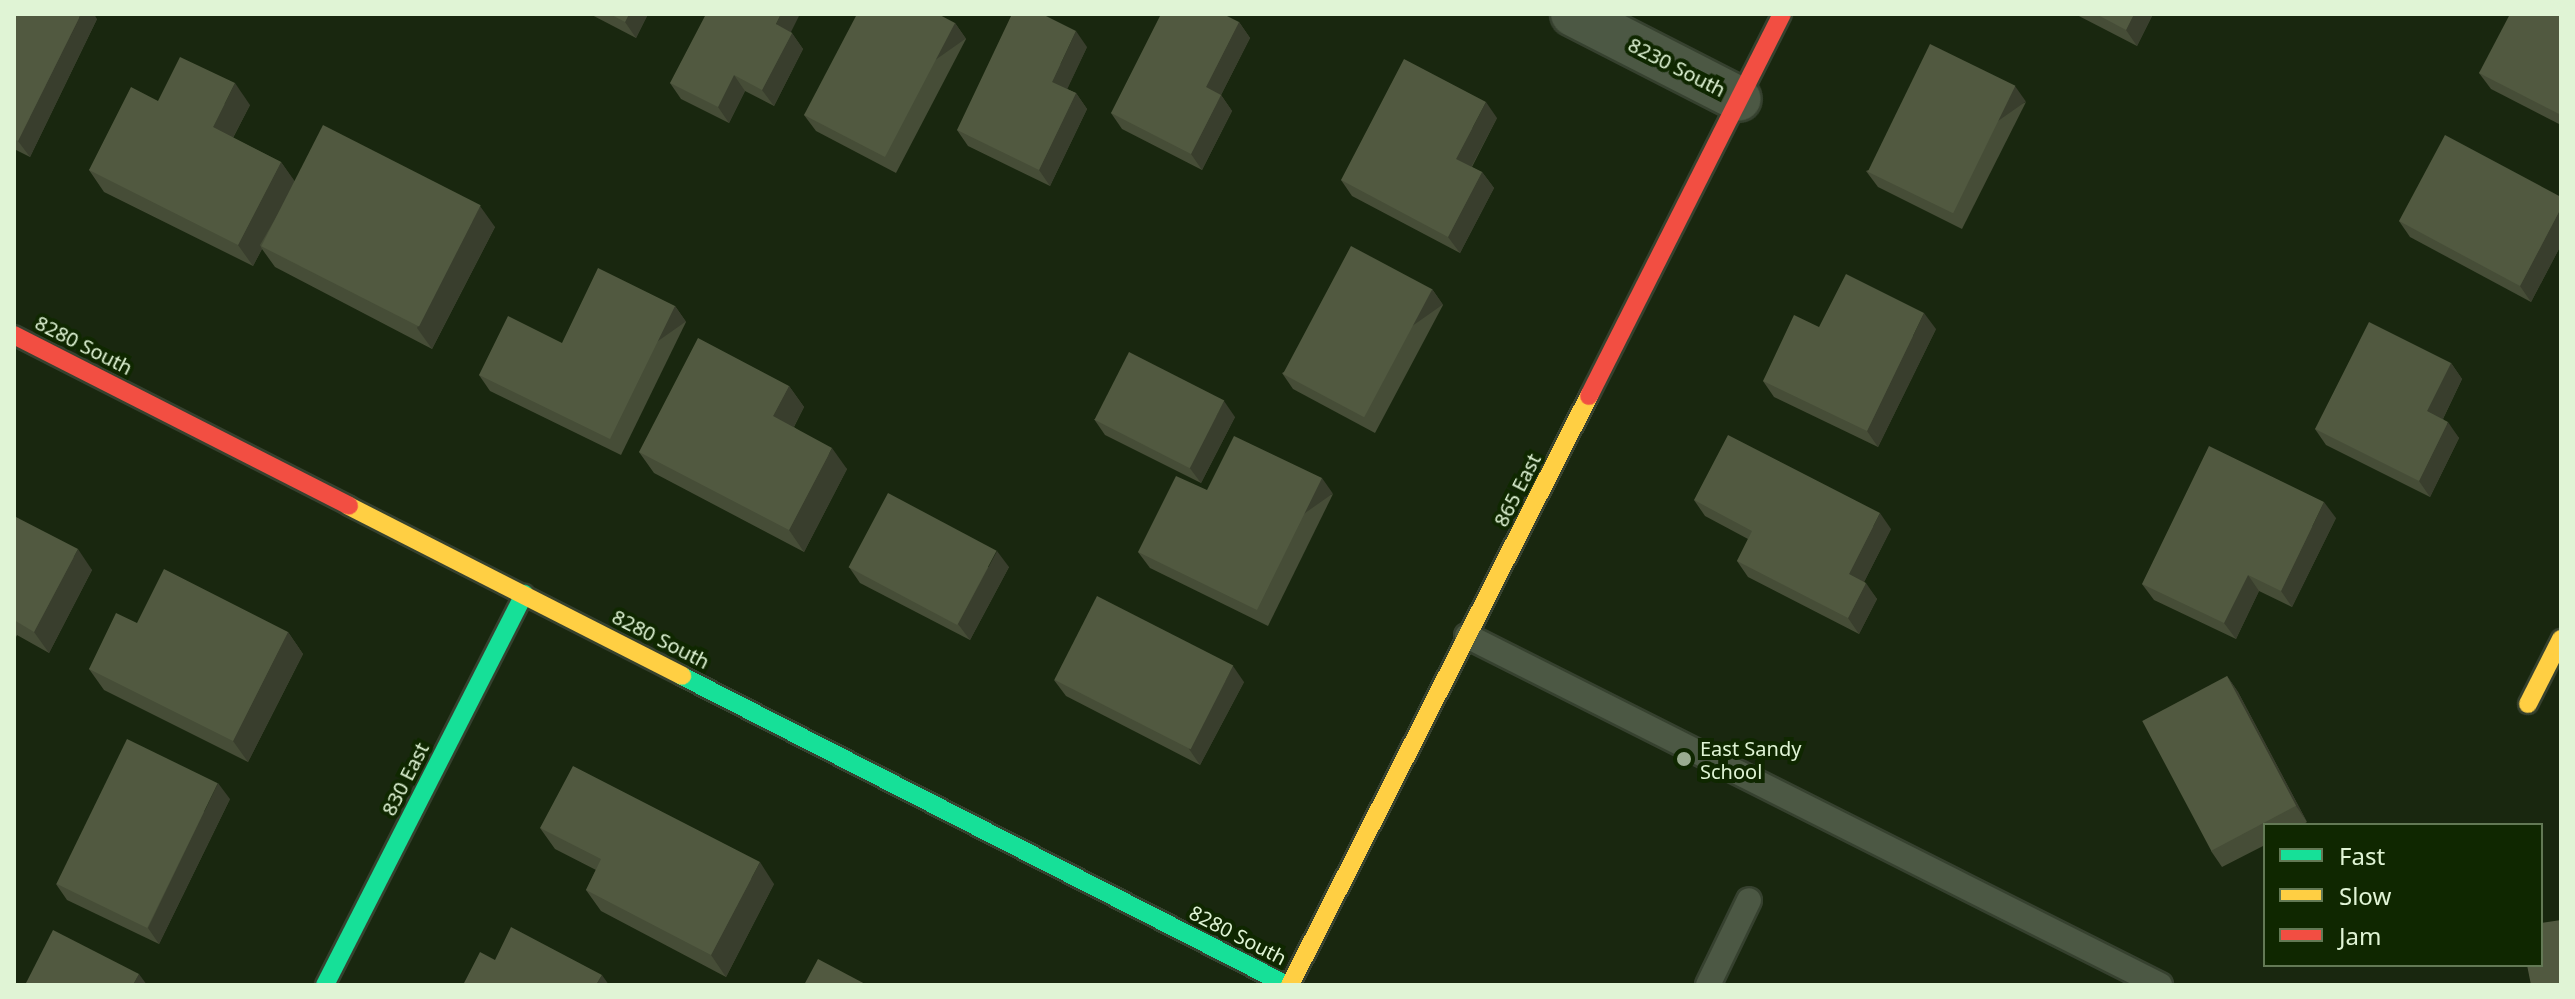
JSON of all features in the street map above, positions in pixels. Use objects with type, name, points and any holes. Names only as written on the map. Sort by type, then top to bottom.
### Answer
[{"type":"street","name":"8230 South","points":[[1573,14],[1739,99]]},
{"type":"street","name":"865 East","points":[[1289,985],[1782,14]]},
{"type":"street","name":"8280 South","points":[[14,335],[1289,985]]},
{"type":"street","name":"830 East","points":[[325,985],[524,594]]},
{"type":"street","points":[[2528,704],[2561,639]]},
{"type":"lane","points":[[1467,636],[2160,985]]},
{"type":"lane","points":[[1708,985],[1749,900]]},
{"type":"building","points":[[14,14],[81,14],[18,141],[14,139]]},
{"type":"building","points":[[610,14],[629,14],[625,22]]},
{"type":"building","points":[[706,14],[781,14],[776,24],[792,33],[762,90],[734,75],[718,107],[670,83]]},
{"type":"building","points":[[857,14],[938,14],[955,23],[885,157],[804,115]]},
{"type":"building","points":[[1012,14],[1042,14],[1076,31],[1052,82],[1076,93],[1039,170],[957,130]]},
{"type":"building","points":[[1161,14],[1223,14],[1239,22],[1206,87],[1221,95],[1191,154],[1111,113]]},
{"type":"building","points":[[2096,14],[2134,14],[2126,30]]},
{"type":"building","points":[[2510,14],[2561,14],[2561,115],[2479,73]]},
{"type":"building","points":[[1930,44],[2015,86],[1953,213],[1868,172]]},
{"type":"building","points":[[180,57],[235,83],[213,127],[281,162],[238,245],[89,170],[131,87],[158,101]]},
{"type":"building","points":[[1404,59],[1486,102],[1456,159],[1482,172],[1448,237],[1341,180]]},
{"type":"building","points":[[323,125],[481,205],[419,327],[261,246]]},
{"type":"building","points":[[2445,135],[2561,197],[2561,208],[2520,286],[2399,221]]},
{"type":"building","points":[[1351,246],[1432,289],[1364,417],[1283,374]]},
{"type":"building","points":[[598,268],[675,306],[610,439],[479,375],[508,316],[562,343]]},
{"type":"building","points":[[1846,274],[1924,313],[1867,431],[1763,381],[1794,315],[1819,327]]},
{"type":"building","points":[[2369,322],[2451,363],[2427,411],[2448,422],[2419,481],[2315,429]]},
{"type":"building","points":[[698,338],[789,386],[773,416],[832,448],[789,530],[639,452]]},
{"type":"building","points":[[1129,352],[1224,401],[1190,468],[1094,420]]},
{"type":"building","points":[[1728,435],[1880,513],[1849,574],[1866,583],[1848,618],[1737,561],[1752,531],[1694,500]]},
{"type":"building","points":[[1234,436],[1322,478],[1257,610],[1138,552],[1176,476],[1207,490]]},
{"type":"building","points":[[2209,446],[2324,502],[2281,591],[2248,575],[2224,623],[2142,584]]},
{"type":"building","points":[[888,493],[997,551],[957,625],[849,567]]},
{"type":"building","points":[[14,516],[78,549],[34,632],[14,620]]},
{"type":"building","points":[[164,569],[288,632],[233,741],[89,669],[116,613],[137,623]]},
{"type":"building","points":[[1097,596],[1233,665],[1191,749],[1054,680]]},
{"type":"building","points":[[2227,676],[2296,806],[2211,851],[2142,721]]},
{"type":"building","points":[[127,739],[218,783],[147,928],[56,884]]},
{"type":"building","points":[[573,766],[760,862],[711,955],[586,890],[601,859],[540,828]]},
{"type":"building","points":[[2561,920],[2561,985],[2531,985],[2527,967],[2543,967],[2543,923]]},
{"type":"building","points":[[511,927],[602,975],[596,985],[463,985],[480,952],[495,960]]},
{"type":"building","points":[[53,930],[139,974],[133,985],[25,985]]},
{"type":"building","points":[[818,959],[867,985],[804,985]]},
{"type":"traffic: fast","points":[[325,985],[524,594]]},
{"type":"traffic: fast","points":[[682,676],[1287,985]]},
{"type":"traffic: slow","points":[[1290,985],[1589,396]]},
{"type":"traffic: slow","points":[[349,506],[682,676]]},
{"type":"traffic: slow","points":[[2528,704],[2561,639]]},
{"type":"traffic: jam","points":[[1589,396],[1782,14]]},
{"type":"traffic: jam","points":[[14,335],[349,506]]},
{"type":"place","name":"East Sandy School","points":[[1684,759]]}]
